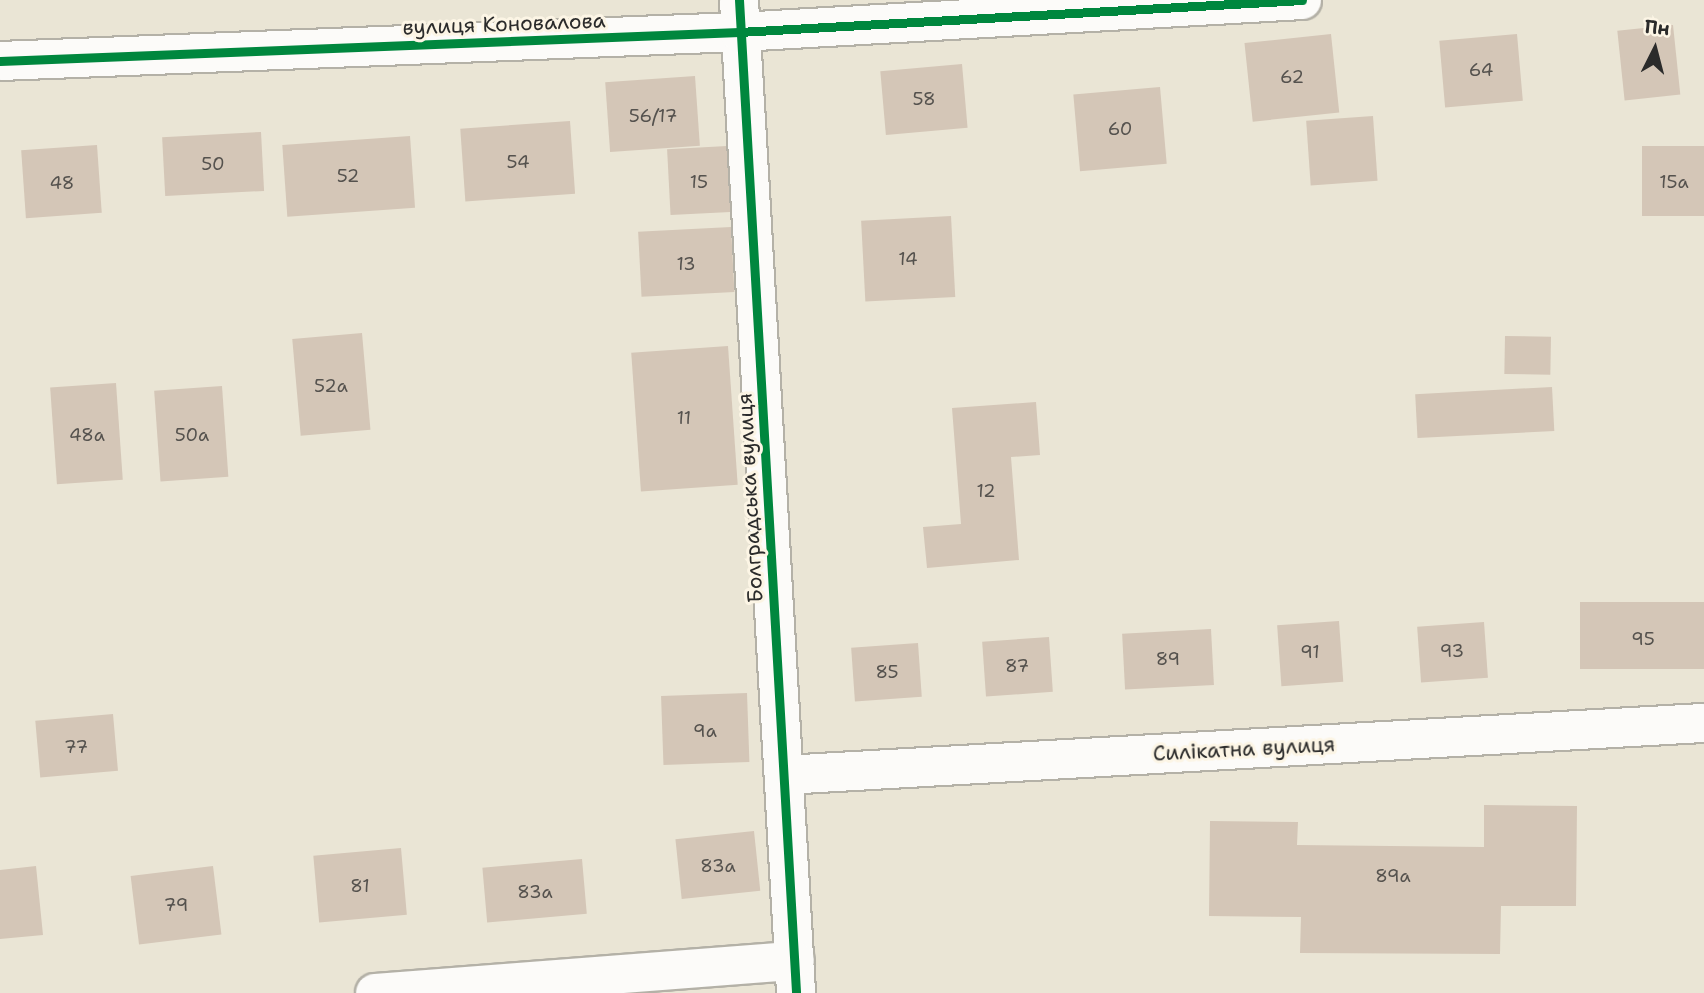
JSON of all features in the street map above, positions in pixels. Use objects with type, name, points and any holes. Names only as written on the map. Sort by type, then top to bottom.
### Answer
[{"type":"street","name":"вулиця Коновалова","points":[[0,61],[739,16],[1302,0]]},
{"type":"street","name":"Болградська вулиця","points":[[739,16],[796,977]]},
{"type":"street","name":"Силікатна вулиця","points":[[784,775],[1704,723]]},
{"type":"street","points":[[376,993],[796,977]]},
{"type":"building","points":[[1673,25],[1680,95],[1625,100],[1617,31]]},
{"type":"building","points":[[1331,34],[1339,113],[1253,122],[1244,43]]},
{"type":"building","points":[[1517,34],[1523,101],[1445,108],[1439,41]]},
{"type":"building","points":[[962,64],[968,128],[886,135],[880,71]]},
{"type":"building","points":[[695,76],[700,146],[610,152],[605,82]]},
{"type":"building","points":[[1160,87],[1167,164],[1080,171],[1073,95]]},
{"type":"building","points":[[1373,116],[1378,181],[1311,186],[1306,121]]},
{"type":"building","points":[[570,121],[575,194],[465,201],[460,129]]},
{"type":"building","points":[[261,132],[264,191],[165,196],[162,137]]},
{"type":"building","points":[[410,136],[415,208],[287,217],[282,145]]},
{"type":"building","points":[[97,145],[102,213],[26,218],[21,150]]},
{"type":"building","points":[[727,146],[730,212],[671,215],[667,149]]},
{"type":"building","points":[[1642,146],[1704,146],[1704,216],[1642,216]]},
{"type":"building","points":[[951,216],[955,297],[865,302],[861,221]]},
{"type":"building","points":[[731,227],[734,292],[642,297],[638,232]]},
{"type":"building","points":[[362,333],[370,430],[301,436],[292,339]]},
{"type":"building","points":[[1505,336],[1551,337],[1550,375],[1504,374]]},
{"type":"building","points":[[728,346],[738,485],[641,491],[631,353]]},
{"type":"building","points":[[116,383],[123,480],[57,484],[50,388]]},
{"type":"building","points":[[222,386],[228,477],[161,482],[154,391]]},
{"type":"building","points":[[1552,387],[1554,431],[1417,438],[1415,394]]},
{"type":"building","points":[[1036,402],[1040,455],[1011,457],[1019,560],[927,568],[923,527],[961,524],[952,408]]},
{"type":"building","points":[[1580,602],[1704,602],[1704,669],[1580,669]]},
{"type":"building","points":[[1339,621],[1343,682],[1281,686],[1277,625]]},
{"type":"building","points":[[1484,622],[1488,678],[1421,683],[1417,627]]},
{"type":"building","points":[[1211,629],[1214,685],[1125,690],[1122,634]]},
{"type":"building","points":[[1049,637],[1053,692],[986,697],[982,642]]},
{"type":"building","points":[[918,643],[922,697],[855,702],[851,648]]},
{"type":"building","points":[[747,693],[749,762],[663,765],[661,696]]},
{"type":"building","points":[[113,714],[118,771],[40,778],[35,721]]},
{"type":"building","points":[[1484,805],[1577,806],[1576,906],[1501,906],[1500,954],[1300,953],[1301,917],[1209,916],[1210,821],[1298,822],[1297,845],[1484,847]]},
{"type":"building","points":[[754,831],[760,891],[682,899],[675,839]]},
{"type":"building","points":[[401,848],[407,915],[319,922],[313,856]]},
{"type":"building","points":[[582,859],[587,914],[487,923],[482,868]]},
{"type":"building","points":[[36,866],[43,935],[0,939],[0,870]]},
{"type":"building","points":[[213,866],[221,934],[139,945],[131,876]]},
{"type":"cycle path","points":[[739,0],[796,993]]},
{"type":"cycle path","points":[[0,61],[739,32],[1302,0]]}]
